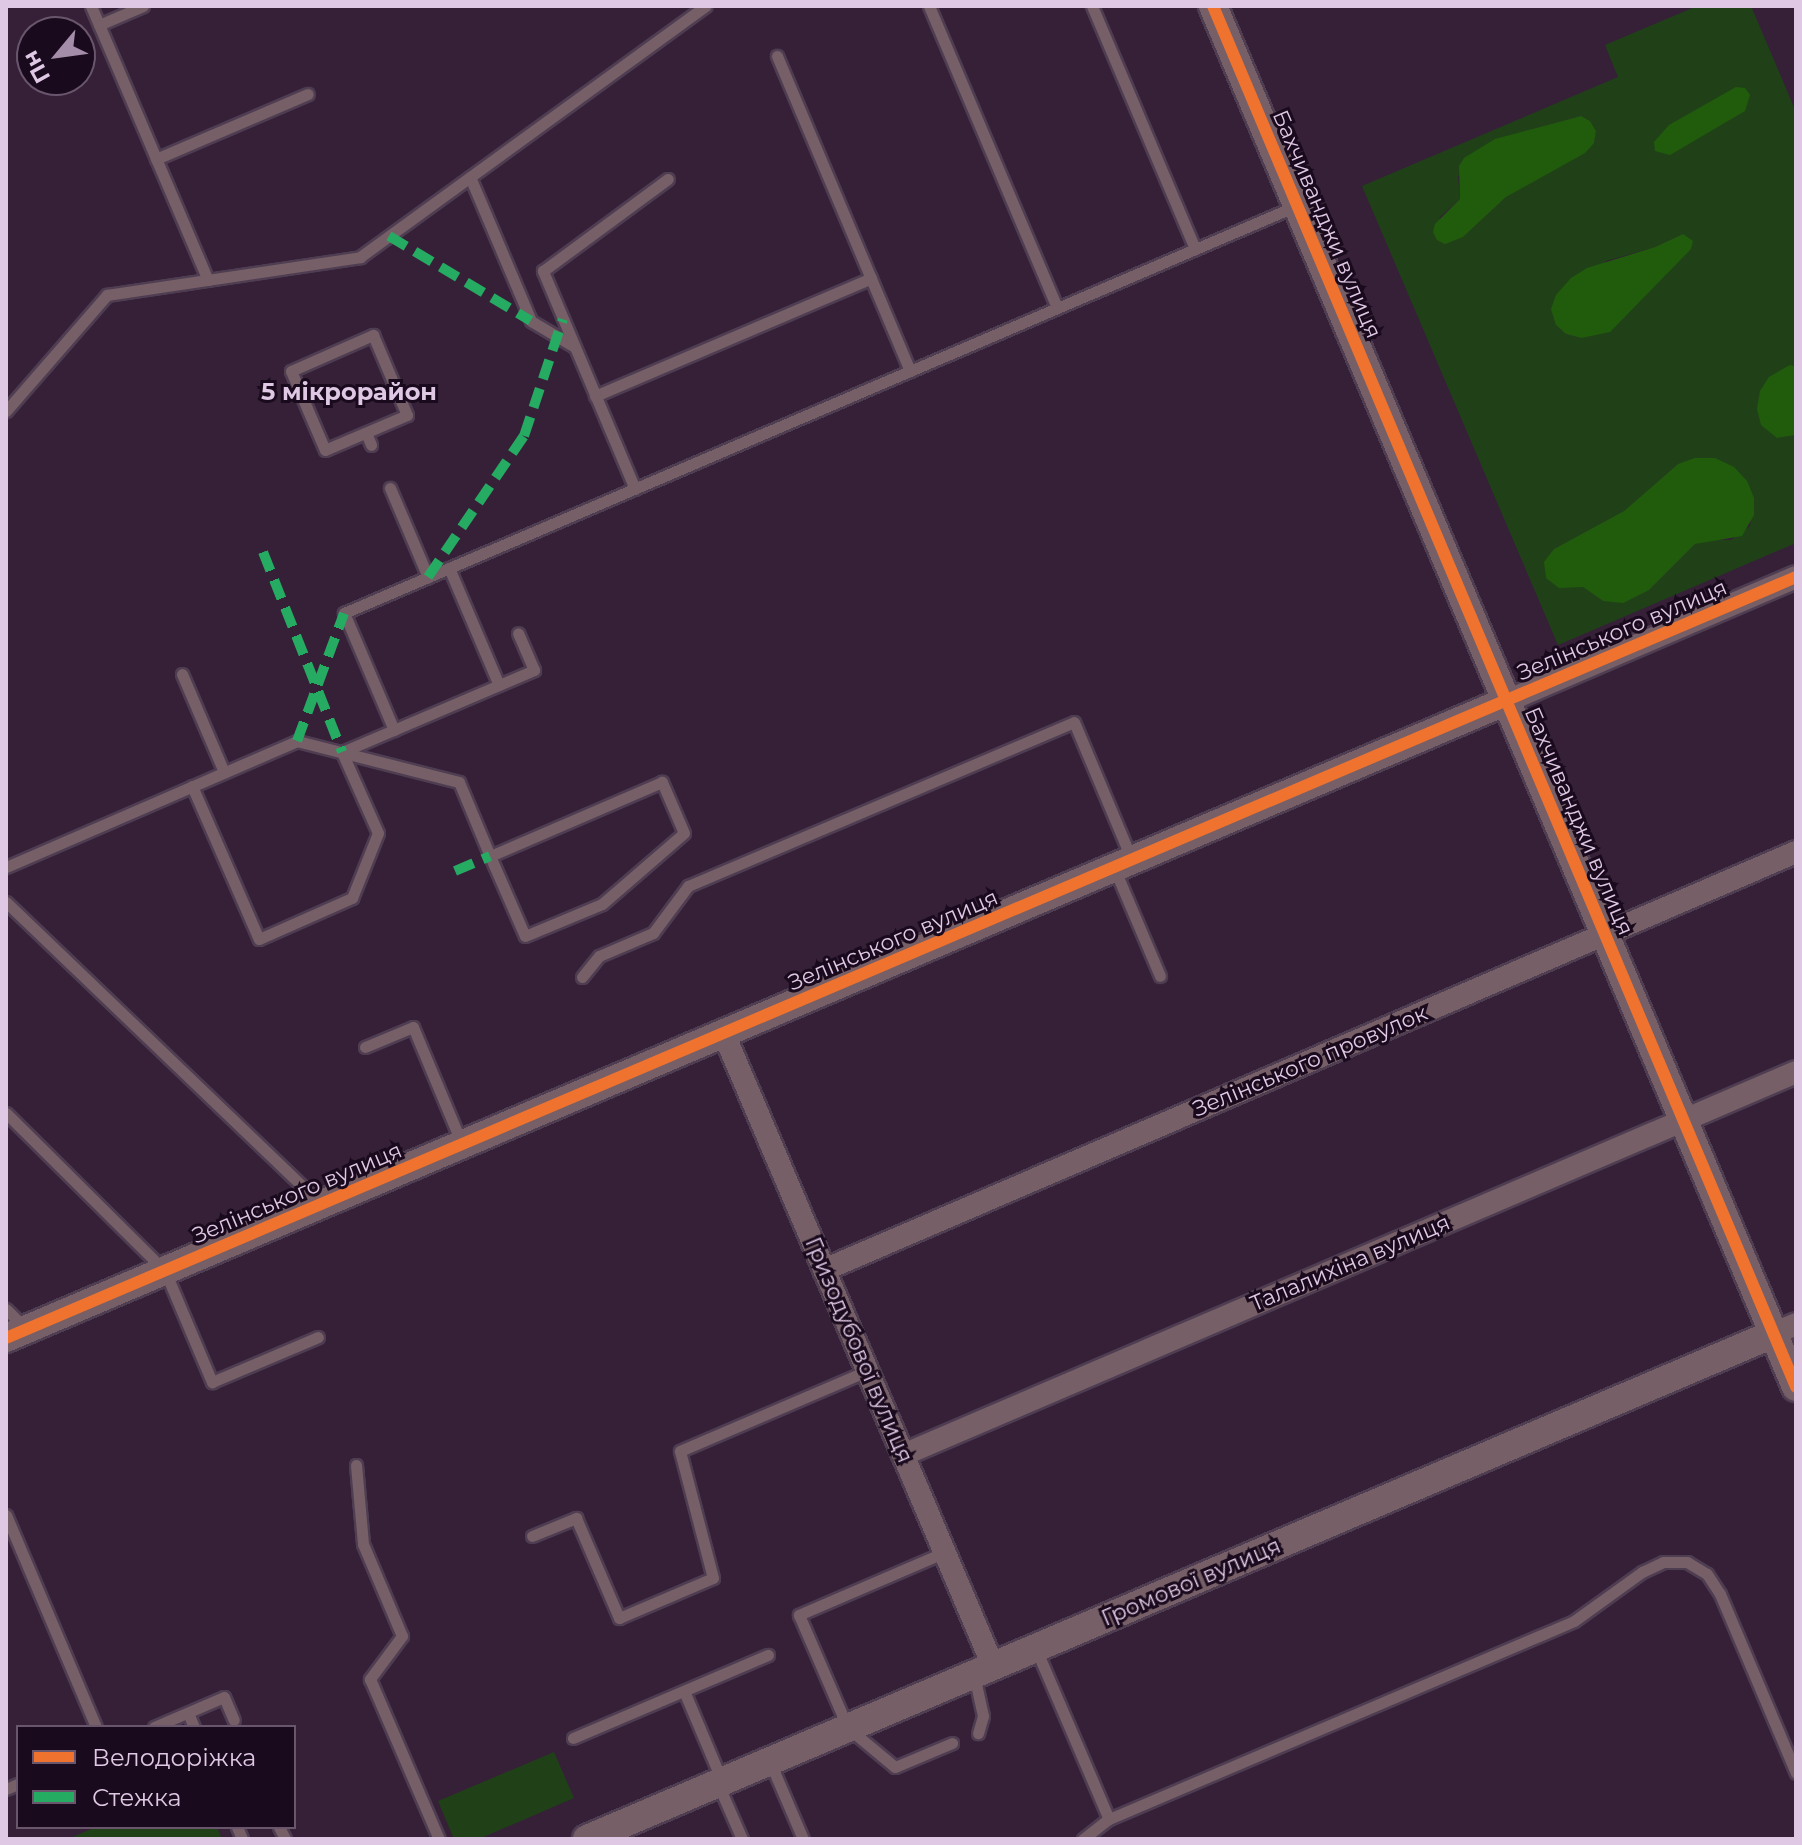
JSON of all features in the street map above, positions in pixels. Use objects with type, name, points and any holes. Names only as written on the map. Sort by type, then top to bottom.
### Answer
[{"type":"street","name":"Бахчиванджи вулиця","points":[[1213,6],[1684,1120],[1785,1329],[1796,1387]]},
{"type":"street","name":"Зелінського вулиця","points":[[16,1334],[1796,577]]},
{"type":"street","name":"Зелінського провулок","points":[[824,1270],[1796,852]]},
{"type":"street","name":"Гризодубової вулиця","points":[[724,1034],[945,1552],[984,1670]]},
{"type":"street","name":"Талалихіна вулиця","points":[[903,1455],[1796,1072]]},
{"type":"street","name":"Громової вулиця","points":[[587,1839],[1785,1329]]},
{"type":"lane","points":[[91,6],[208,280]]},
{"type":"lane","points":[[99,25],[143,6]]},
{"type":"lane","points":[[6,411],[107,295],[360,257],[705,6]]},
{"type":"lane","points":[[929,6],[1057,308]]},
{"type":"lane","points":[[1092,6],[1195,249]]},
{"type":"lane","points":[[777,56],[910,371]]},
{"type":"lane","points":[[156,159],[308,94]]},
{"type":"lane","points":[[470,177],[531,321],[575,347]]},
{"type":"lane","points":[[635,489],[543,271],[668,179]]},
{"type":"lane","points":[[394,730],[344,613],[1297,206]]},
{"type":"lane","points":[[595,396],[871,278]]},
{"type":"lane","points":[[373,335],[407,415],[366,433],[325,450],[291,371],[373,335]]},
{"type":"lane","points":[[366,433],[371,445]]},
{"type":"lane","points":[[390,488],[428,577]]},
{"type":"lane","points":[[449,568],[499,685]]},
{"type":"lane","points":[[342,752],[534,670],[518,633]]},
{"type":"lane","points":[[182,674],[224,772]]},
{"type":"lane","points":[[582,977],[599,956],[653,933],[688,886],[1074,722],[1160,976]]},
{"type":"lane","points":[[6,867],[297,741],[459,782],[490,856],[525,936],[602,904],[684,833],[662,782],[490,856]]},
{"type":"lane","points":[[192,786],[259,939],[352,898],[378,833],[342,752]]},
{"type":"lane","points":[[6,902],[321,1204]]},
{"type":"lane","points":[[365,1047],[413,1027],[463,1144]]},
{"type":"lane","points":[[6,1113],[165,1271],[212,1382],[318,1337]]},
{"type":"lane","points":[[6,1309],[16,1334]]},
{"type":"lane","points":[[532,1536],[576,1518],[619,1618],[713,1578],[680,1451],[867,1371]]},
{"type":"lane","points":[[356,1465],[363,1544],[402,1636],[370,1679],[439,1839]]},
{"type":"lane","points":[[6,1515],[95,1725]]},
{"type":"lane","points":[[945,1552],[799,1615],[848,1728],[895,1767],[952,1743]]},
{"type":"lane","points":[[1083,1839],[1109,1819],[1574,1621],[1642,1572],[1663,1562],[1687,1562],[1707,1574],[1720,1594],[1796,1773]]},
{"type":"lane","points":[[1035,1648],[1109,1819]]},
{"type":"lane","points":[[573,1738],[768,1655]]},
{"type":"lane","points":[[978,1733],[983,1716],[984,1670]]},
{"type":"lane","points":[[684,1691],[742,1839]]},
{"type":"lane","points":[[159,1725],[224,1697],[234,1720]]},
{"type":"lane","points":[[188,1713],[193,1725]]},
{"type":"lane","points":[[770,1761],[803,1839]]},
{"type":"green space","points":[[1697,6],[1751,6],[1796,112],[1796,366],[1790,365],[1777,438],[1796,435],[1796,543],[1558,645],[1362,186],[1618,77],[1605,45]],"holes":[[[1581,116],[1590,121],[1596,131],[1594,143],[1506,197],[1463,237],[1439,218],[1460,199],[1458,176],[1533,129]],[[1683,234],[1691,249],[1660,276],[1641,300],[1581,338],[1566,334],[1556,325],[1606,261],[1655,247]],[[1678,464],[1754,498],[1750,526],[1731,540],[1714,539],[1695,544],[1649,590],[1603,601],[1583,587],[1559,587],[1546,578],[1545,562],[1554,549],[1624,511]]]},
{"type":"green space","points":[[1736,87],[1745,88],[1750,95],[1745,111],[1670,155],[1655,151],[1654,142],[1669,125]]},
{"type":"green space","points":[[1581,116],[1590,121],[1596,131],[1594,143],[1585,153],[1506,197],[1463,237],[1445,244],[1437,240],[1433,232],[1435,224],[1460,199],[1459,166],[1464,158],[1495,139]]},
{"type":"green space","points":[[1683,234],[1693,241],[1691,249],[1610,332],[1581,338],[1566,334],[1556,325],[1551,309],[1556,295],[1571,278],[1587,268],[1655,247]]},
{"type":"green space","points":[[1790,365],[1796,366],[1796,435],[1777,438],[1761,425],[1757,409],[1760,391],[1769,377]]},
{"type":"green space","points":[[1695,458],[1715,458],[1734,467],[1747,481],[1754,498],[1754,515],[1742,536],[1695,544],[1649,590],[1623,603],[1603,601],[1583,587],[1559,588],[1546,578],[1544,562],[1554,549],[1624,511],[1678,464]]},
{"type":"green space","points":[[554,1752],[574,1798],[479,1839],[454,1839],[438,1801]]},
{"type":"green space","points":[[91,1829],[218,1829],[222,1839],[68,1839]]},
{"type":"marked path","points":[[389,236],[531,321]]},
{"type":"marked path","points":[[428,577],[524,436],[563,319]]},
{"type":"marked path","points":[[263,552],[342,752]]},
{"type":"marked path","points":[[297,741],[344,613]]},
{"type":"marked path","points":[[455,871],[490,856]]},
{"type":"cycle path","points":[[1213,6],[1796,1387]]},
{"type":"cycle path","points":[[6,1338],[1796,577]]},
{"type":"district","name":"5 мікрорайон","points":[[349,392]]}]
